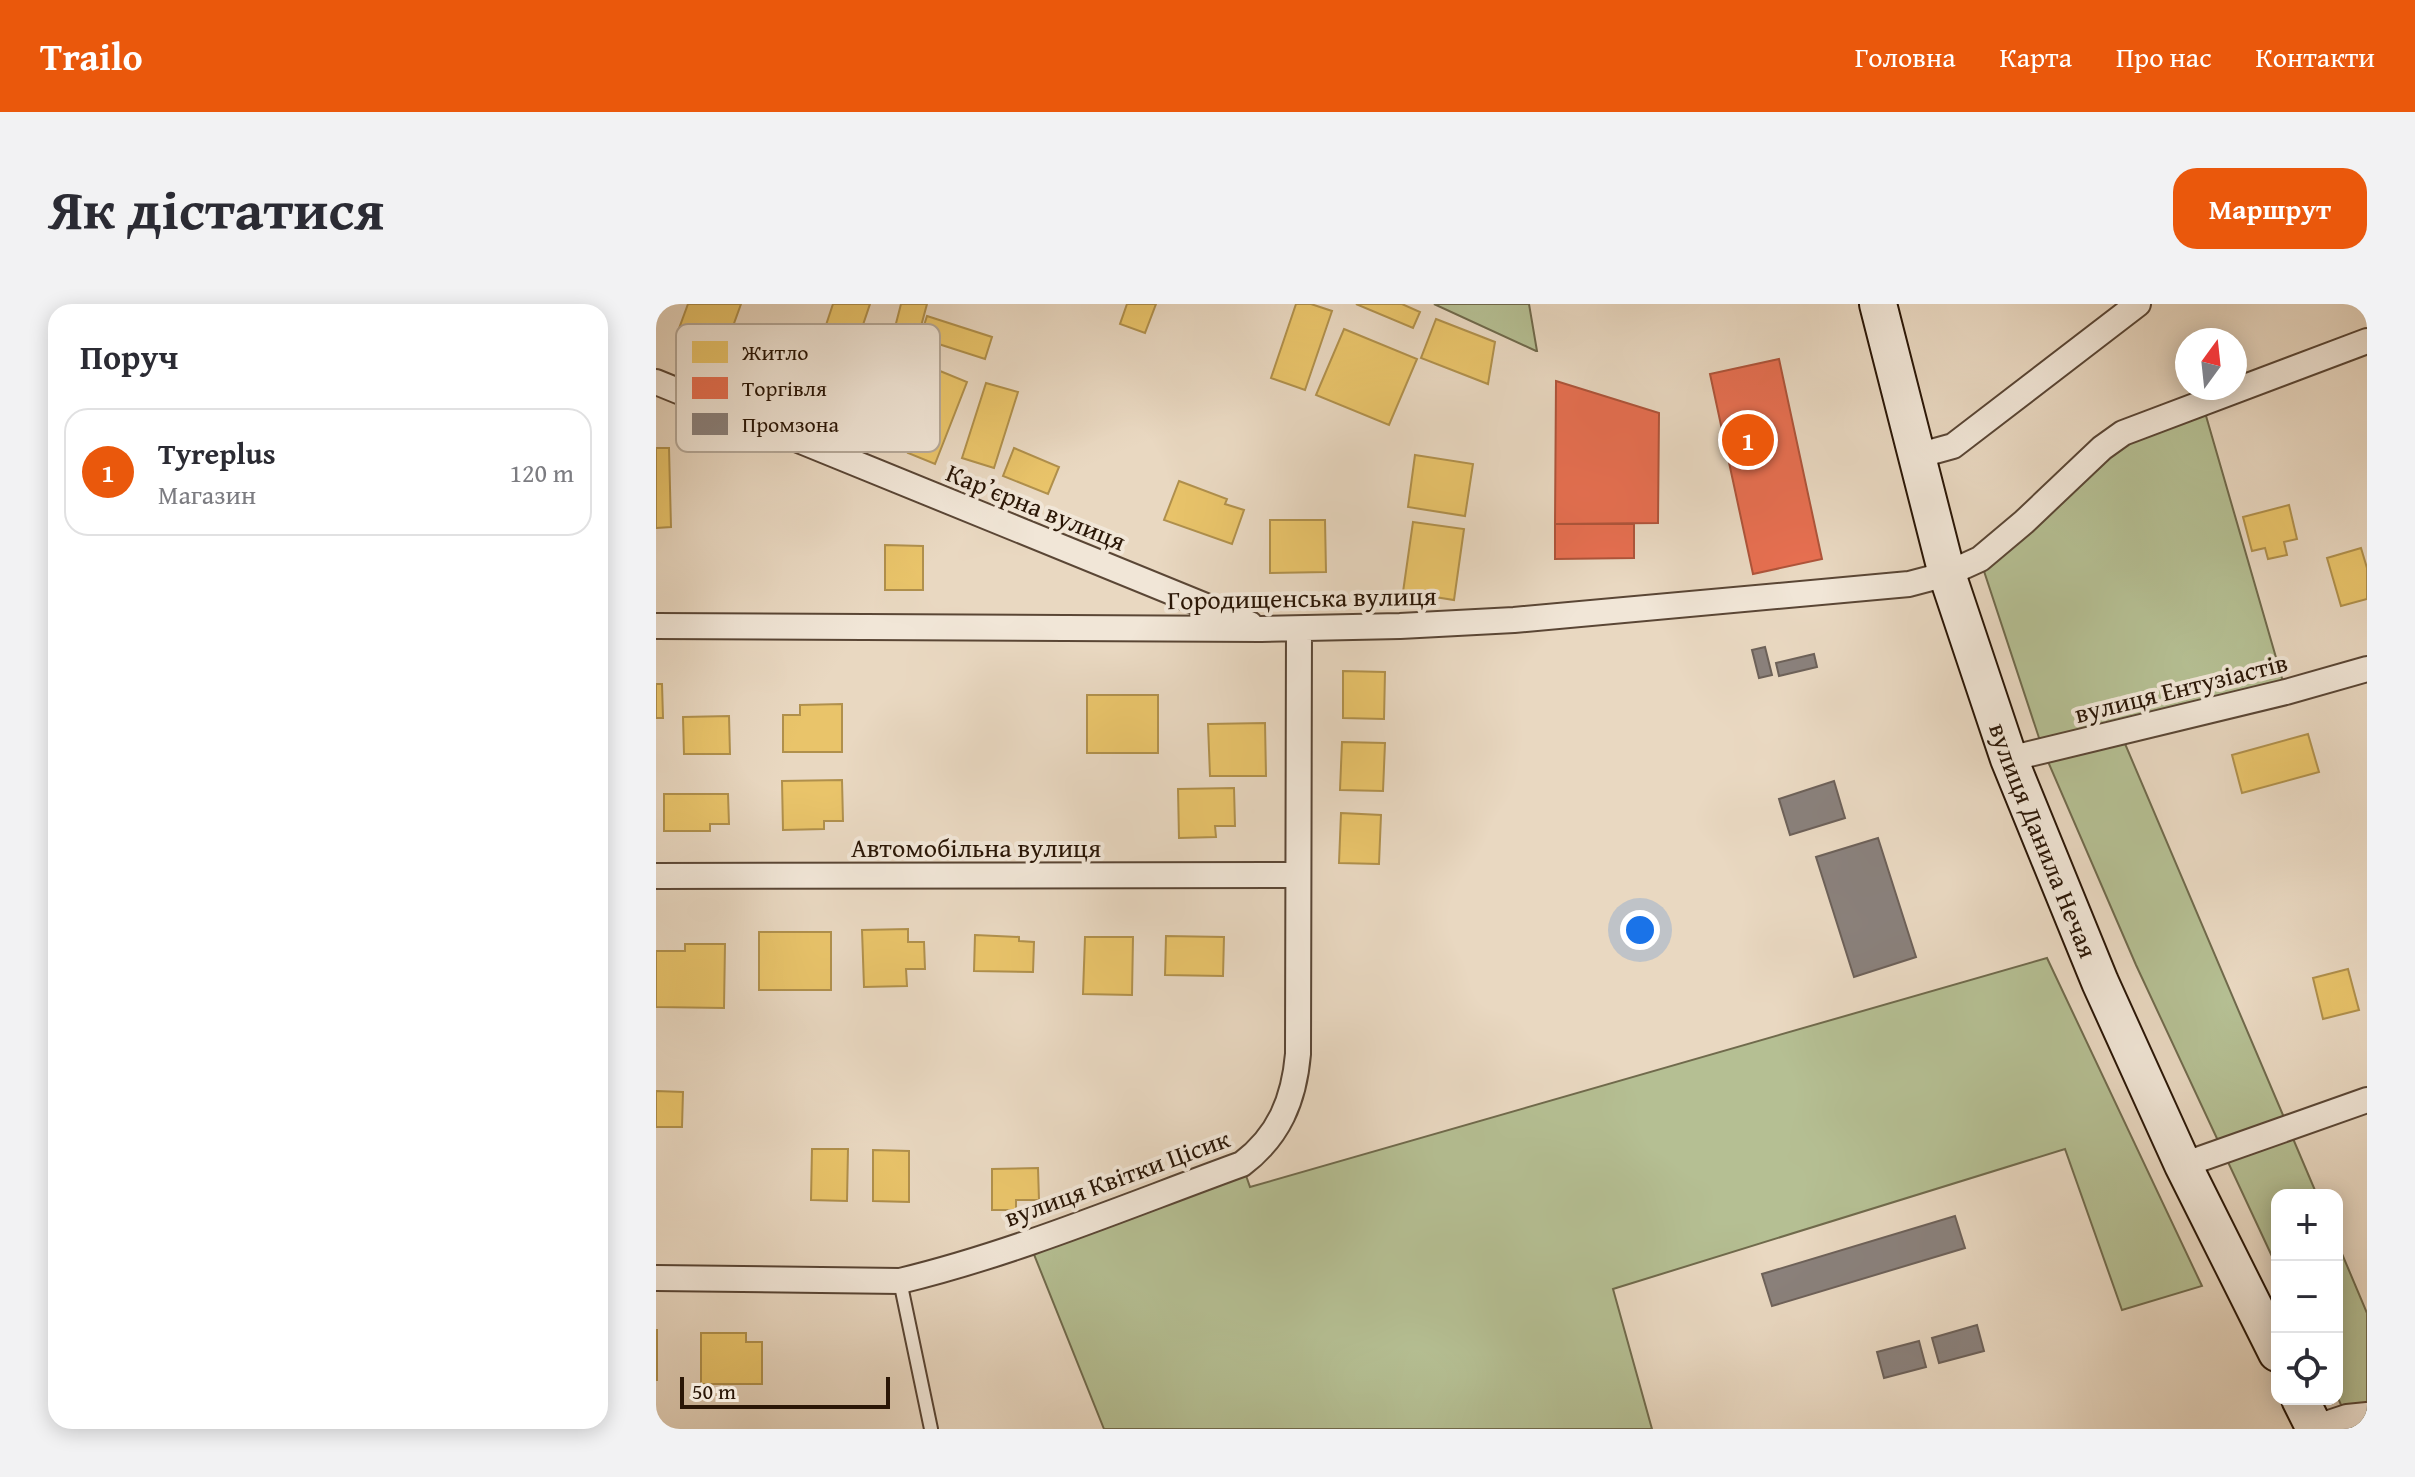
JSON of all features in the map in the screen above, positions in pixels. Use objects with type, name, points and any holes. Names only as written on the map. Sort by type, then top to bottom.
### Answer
[{"type":"main road","name":"вулиця Данила Нечая","points":[[1878,304],[1947,574],[2009,759],[2100,982],[2183,1165],[2271,1341]]},
{"type":"street","points":[[1917,456],[1953,446],[2138,304]]},
{"type":"street","name":"Городищенська вулиця","points":[[656,626],[1299,629],[1514,620],[1909,584],[1947,574],[1980,559],[2123,433],[2367,341]]},
{"type":"street","name":"Карʼєрна вулиця","points":[[656,382],[676,390]]},
{"type":"street","name":"Карʼєрна вулиця","points":[[827,452],[1261,629]]},
{"type":"street","name":"вулиця Квітки Цісик","points":[[656,1278],[900,1281],[936,1273],[1072,1226],[1242,1164],[1259,1151],[1274,1135],[1285,1114],[1297,1074],[1299,629]]},
{"type":"street","name":"вулиця Ентузіастів","points":[[2009,759],[2286,692],[2367,669]]},
{"type":"street","name":"Автомобільна вулиця","points":[[656,876],[1297,875]]},
{"type":"street","points":[[2183,1165],[2367,1100]]},
{"type":"street","points":[[2310,1419],[2367,1415]]},
{"type":"lane","points":[[900,1281],[931,1429]]},
{"type":"green space","points":[[1434,304],[1529,304],[1537,351],[1536,351]]},
{"type":"green space","points":[[2202,402],[2286,692],[2120,732],[2314,1189],[2271,1189],[2271,1254],[2136,965],[2043,750],[1980,559],[2102,448]]},
{"type":"green space","points":[[2047,958],[2202,1286],[2122,1310],[2065,1149],[1613,1289],[1652,1429],[1104,1429],[1029,1242],[1242,1164],[1250,1187]]},
{"type":"green space","points":[[2343,1256],[2367,1313],[2367,1429],[2352,1429],[2341,1405]]},
{"type":"building: Житло","points":[[688,304],[741,304],[734,324],[681,324]]},
{"type":"building: Житло","points":[[833,304],[870,304],[863,324],[826,324]]},
{"type":"building: Житло","points":[[901,304],[927,304],[922,324],[896,324]]},
{"type":"building: Житло","points":[[1127,304],[1156,304],[1145,333],[1120,324]]},
{"type":"building: Житло","points":[[1296,304],[1311,304],[1332,311],[1305,390],[1271,378]]},
{"type":"building: Житло","points":[[1356,304],[1402,304],[1420,312],[1413,328]]},
{"type":"building: Житло","points":[[927,316],[992,337],[985,359],[940,344],[940,324],[924,324]]},
{"type":"building: Житло","points":[[1436,319],[1495,342],[1488,384],[1421,358]]},
{"type":"building: Житло","points":[[1344,329],[1417,359],[1389,425],[1316,395]]},
{"type":"building: Житло","points":[[940,371],[967,382],[940,451]]},
{"type":"building: Житло","points":[[986,383],[1018,392],[994,468],[962,458]]},
{"type":"building: Житло","points":[[656,448],[669,448],[671,527],[656,528]]},
{"type":"building: Житло","points":[[1014,448],[1059,467],[1048,494],[1003,476]]},
{"type":"building: Житло","points":[[908,452],[940,452],[935,464]]},
{"type":"building: Житло","points":[[1415,455],[1473,464],[1465,516],[1408,507]]},
{"type":"building: Житло","points":[[1179,481],[1227,499],[1225,504],[1244,510],[1232,544],[1164,520]]},
{"type":"building: Житло","points":[[2289,505],[2297,539],[2284,542],[2287,555],[2268,559],[2265,548],[2252,551],[2243,517]]},
{"type":"building: Житло","points":[[1270,520],[1325,520],[1326,572],[1270,573]]},
{"type":"building: Житло","points":[[1413,522],[1464,529],[1454,600],[1403,592]]},
{"type":"building: Житло","points":[[885,545],[923,546],[923,590],[885,590]]},
{"type":"building: Житло","points":[[2361,548],[2367,568],[2367,599],[2341,606],[2327,558]]},
{"type":"building: Житло","points":[[1343,671],[1385,672],[1384,719],[1343,718]]},
{"type":"building: Житло","points":[[656,684],[662,684],[663,718],[656,718]]},
{"type":"building: Житло","points":[[1087,695],[1158,695],[1158,753],[1087,753]]},
{"type":"building: Житло","points":[[842,704],[842,752],[783,752],[783,715],[800,715],[800,705]]},
{"type":"building: Житло","points":[[729,716],[730,754],[684,754],[683,717]]},
{"type":"building: Житло","points":[[1265,723],[1266,776],[1210,776],[1208,724]]},
{"type":"building: Житло","points":[[2308,734],[2319,772],[2242,793],[2232,755]]},
{"type":"building: Житло","points":[[1342,742],[1385,743],[1383,791],[1340,790]]},
{"type":"building: Житло","points":[[842,780],[843,821],[824,821],[824,829],[783,830],[782,781]]},
{"type":"building: Житло","points":[[1234,788],[1235,826],[1215,826],[1216,837],[1179,838],[1178,789]]},
{"type":"building: Житло","points":[[664,794],[728,794],[729,824],[710,824],[710,831],[664,831]]},
{"type":"building: Житло","points":[[1341,813],[1381,815],[1379,864],[1339,863]]},
{"type":"building: Житло","points":[[908,929],[908,942],[924,942],[925,969],[906,969],[907,986],[864,987],[862,930]]},
{"type":"building: Житло","points":[[759,932],[831,932],[831,990],[759,990]]},
{"type":"building: Житло","points":[[975,935],[1019,937],[1019,941],[1034,942],[1033,972],[974,971]]},
{"type":"building: Житло","points":[[1166,936],[1224,937],[1223,976],[1165,975]]},
{"type":"building: Житло","points":[[1085,937],[1133,937],[1132,995],[1083,994]]},
{"type":"building: Житло","points":[[685,944],[725,944],[724,1008],[656,1007],[656,951],[685,951]]},
{"type":"building: Житло","points":[[2348,969],[2359,1010],[2323,1019],[2313,978]]},
{"type":"building: Житло","points":[[656,1091],[683,1092],[682,1127],[656,1127]]},
{"type":"building: Житло","points":[[812,1149],[848,1149],[847,1201],[811,1200]]},
{"type":"building: Житло","points":[[873,1150],[909,1151],[909,1202],[873,1201]]},
{"type":"building: Житло","points":[[1038,1168],[1039,1200],[1016,1200],[1016,1210],[992,1210],[992,1169]]},
{"type":"building: Житло","points":[[657,1330],[657,1380],[656,1380]]},
{"type":"building: Житло","points":[[701,1333],[746,1333],[746,1342],[762,1342],[762,1384],[701,1384]]},
{"type":"building: Торгівля","points":[[1779,359],[1822,559],[1753,574],[1710,374]]},
{"type":"building: Торгівля","points":[[1556,381],[1659,413],[1658,523],[1555,524]]},
{"type":"building: Торгівля","points":[[1555,524],[1634,524],[1634,558],[1555,559]]},
{"type":"building: Промзона","points":[[1765,647],[1772,675],[1759,678],[1752,650]]},
{"type":"building: Промзона","points":[[1814,654],[1817,667],[1779,676],[1776,663]]},
{"type":"building: Промзона","points":[[1834,781],[1845,818],[1790,835],[1779,799]]},
{"type":"building: Промзона","points":[[1878,838],[1916,957],[1854,977],[1816,857]]},
{"type":"building: Промзона","points":[[1955,1216],[1965,1248],[1772,1306],[1762,1274]]},
{"type":"building: Промзона","points":[[1977,1325],[1984,1351],[1939,1363],[1932,1338]]},
{"type":"building: Промзона","points":[[1919,1341],[1926,1367],[1884,1378],[1877,1352]]},
{"type":"place","name":"Tyreplus","points":[[1748,440]]}]
